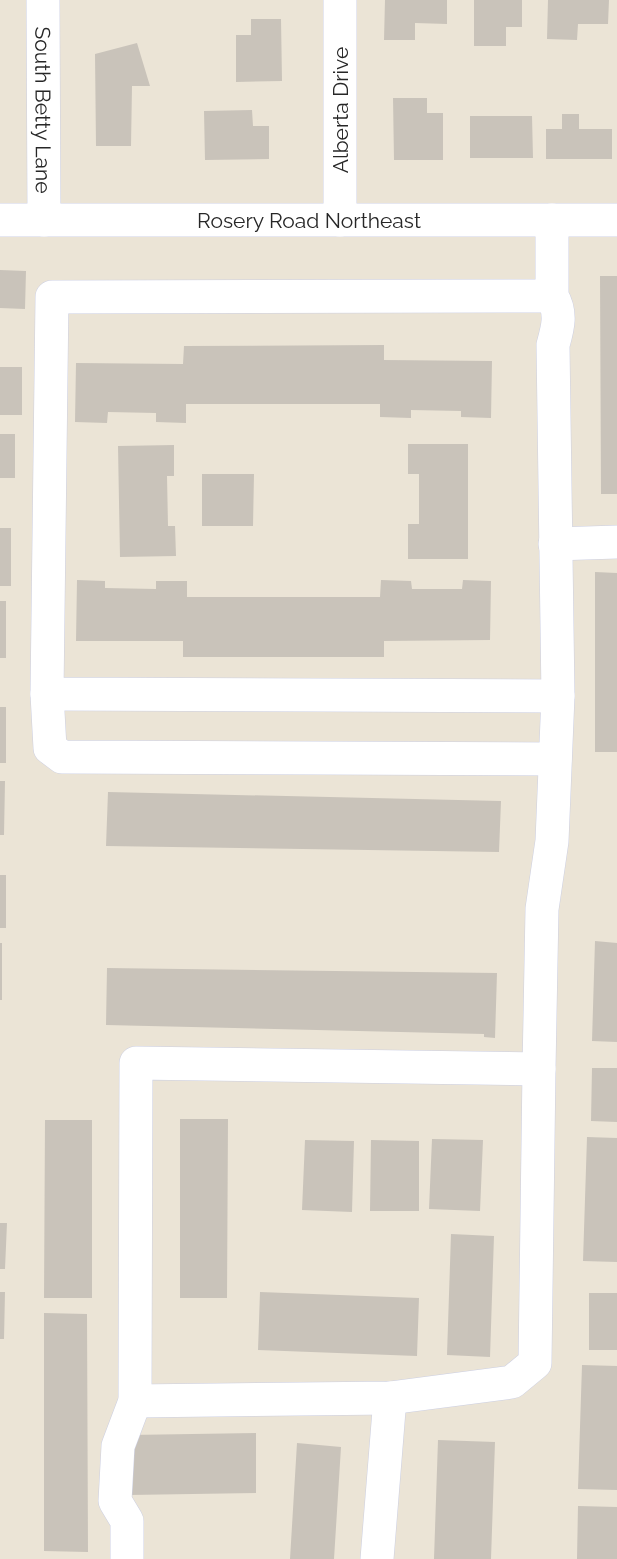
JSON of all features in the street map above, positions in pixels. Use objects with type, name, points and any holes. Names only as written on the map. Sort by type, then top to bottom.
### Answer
[{"type":"street","name":"South Betty Lane","points":[[43,0],[44,220]]},
{"type":"street","name":"Alberta Drive","points":[[340,0],[340,220]]},
{"type":"street","name":"Rosery Road Northeast","points":[[0,220],[617,220]]},
{"type":"street","points":[[135,1401],[390,1398],[512,1382],[535,1363],[542,909],[552,841],[558,696],[553,345],[546,325],[546,305],[552,296],[552,220]]},
{"type":"street","points":[[552,296],[52,297],[47,694],[50,747],[62,757],[555,759]]},
{"type":"street","points":[[555,544],[617,542]]},
{"type":"street","points":[[47,694],[558,696]]},
{"type":"street","points":[[127,1559],[127,1521],[115,1501],[118,1446],[135,1401],[136,1063],[539,1069]]},
{"type":"street","points":[[377,1559],[390,1398]]},
{"type":"building","points":[[385,0],[447,0],[447,24],[415,23],[415,40],[384,40]]},
{"type":"building","points":[[474,0],[522,0],[522,27],[506,27],[506,46],[474,46]]},
{"type":"building","points":[[548,0],[609,0],[608,24],[578,24],[577,40],[547,39]]},
{"type":"building","points":[[251,19],[281,19],[282,81],[236,82],[236,35],[251,35]]},
{"type":"building","points":[[137,43],[150,86],[132,86],[131,146],[96,146],[95,54]]},
{"type":"building","points":[[393,98],[427,98],[427,113],[443,113],[443,160],[394,160]]},
{"type":"building","points":[[252,110],[253,126],[269,126],[269,159],[205,160],[204,111]]},
{"type":"building","points":[[562,114],[579,114],[579,129],[612,129],[612,159],[546,159],[546,129],[562,129]]},
{"type":"building","points":[[470,116],[532,116],[533,158],[470,158]]},
{"type":"building","points":[[0,270],[26,271],[25,309],[0,308]]},
{"type":"building","points":[[600,276],[617,276],[617,494],[601,494]]},
{"type":"building","points":[[384,345],[384,360],[492,361],[491,418],[461,417],[461,411],[411,410],[411,418],[380,417],[380,404],[186,404],[186,423],[156,422],[156,413],[108,412],[107,423],[75,422],[76,363],[183,364],[184,346]]},
{"type":"building","points":[[0,367],[22,367],[22,415],[0,415]]},
{"type":"building","points":[[0,434],[15,434],[15,478],[0,478]]},
{"type":"building","points":[[408,444],[468,444],[468,559],[408,559],[408,524],[419,524],[419,474],[408,474]]},
{"type":"building","points":[[174,445],[174,476],[167,476],[168,526],[175,526],[176,556],[120,557],[118,446]]},
{"type":"building","points":[[202,474],[254,474],[253,526],[202,526]]},
{"type":"building","points":[[0,528],[11,528],[11,586],[0,586]]},
{"type":"building","points":[[595,572],[617,573],[617,752],[595,752]]},
{"type":"building","points":[[77,580],[105,581],[105,588],[156,589],[156,581],[187,581],[187,597],[380,597],[381,580],[411,581],[412,589],[462,589],[463,580],[491,581],[490,640],[384,641],[384,657],[183,657],[183,641],[76,641]]},
{"type":"building","points":[[0,601],[6,601],[6,658],[0,658]]},
{"type":"building","points":[[0,707],[6,707],[6,763],[0,763]]},
{"type":"building","points":[[0,781],[5,781],[4,835],[0,835]]},
{"type":"building","points":[[108,792],[501,801],[499,852],[106,846]]},
{"type":"building","points":[[0,875],[6,875],[6,928],[0,928]]},
{"type":"building","points":[[595,941],[617,943],[617,1042],[592,1041]]},
{"type":"building","points":[[0,943],[2,943],[2,1000],[0,1000]]},
{"type":"building","points":[[107,968],[497,973],[495,1038],[484,1037],[484,1034],[106,1025]]},
{"type":"building","points":[[592,1068],[617,1068],[617,1122],[591,1121]]},
{"type":"building","points":[[180,1119],[228,1119],[227,1298],[180,1298]]},
{"type":"building","points":[[45,1120],[92,1120],[92,1298],[44,1298]]},
{"type":"building","points":[[587,1137],[617,1138],[617,1262],[583,1261]]},
{"type":"building","points":[[432,1139],[483,1140],[480,1211],[429,1209]]},
{"type":"building","points":[[305,1140],[354,1141],[352,1212],[302,1210]]},
{"type":"building","points":[[371,1140],[419,1141],[419,1211],[370,1211]]},
{"type":"building","points":[[0,1223],[7,1223],[5,1269],[0,1269]]},
{"type":"building","points":[[451,1234],[494,1236],[490,1357],[447,1355]]},
{"type":"building","points":[[0,1292],[5,1292],[4,1339],[0,1339]]},
{"type":"building","points":[[260,1292],[419,1298],[417,1356],[258,1350]]},
{"type":"building","points":[[589,1293],[617,1293],[617,1350],[589,1350]]},
{"type":"building","points":[[44,1313],[87,1314],[88,1552],[44,1551]]},
{"type":"building","points":[[582,1365],[617,1366],[617,1490],[578,1489]]},
{"type":"building","points":[[256,1433],[256,1493],[129,1495],[129,1435]]},
{"type":"building","points":[[438,1440],[495,1442],[491,1559],[434,1559]]},
{"type":"building","points":[[297,1443],[341,1447],[334,1559],[290,1559]]},
{"type":"building","points":[[578,1506],[617,1507],[617,1559],[577,1559]]}]
